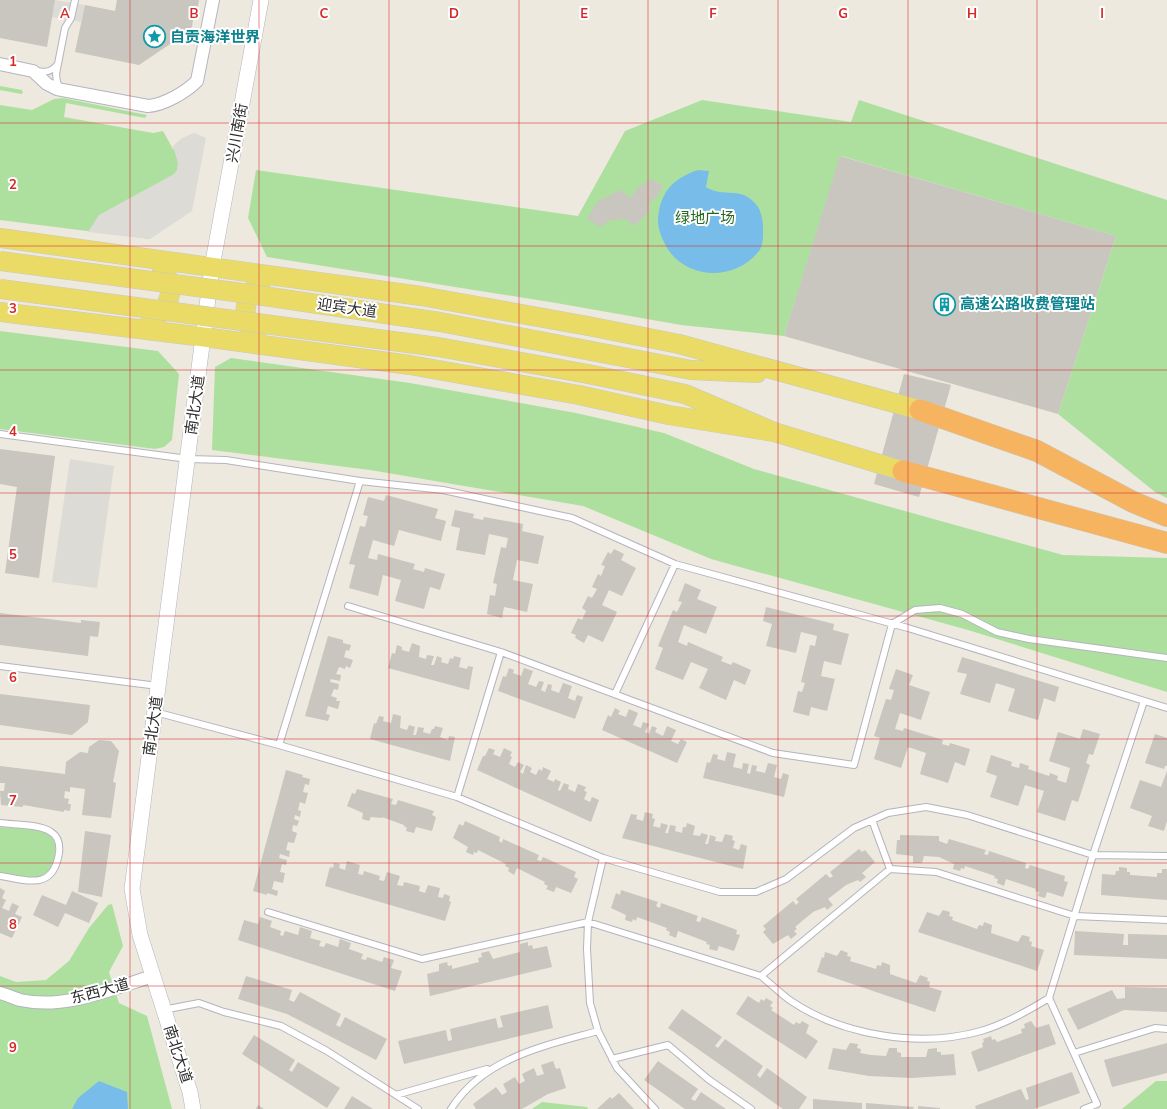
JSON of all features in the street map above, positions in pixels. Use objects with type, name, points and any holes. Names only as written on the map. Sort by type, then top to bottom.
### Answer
[{"type":"highway","points":[[920,410],[1037,451],[1133,502],[1167,516]]},
{"type":"highway","points":[[903,471],[1167,543]]},
{"type":"main road","points":[[0,238],[421,296],[588,326],[679,344],[920,410]]},
{"type":"main road","points":[[125,327],[141,324],[159,315],[169,300],[171,290],[168,278],[163,270],[155,264],[139,257]]},
{"type":"main road","name":"迎宾大道","points":[[0,261],[242,293],[440,322],[691,370],[790,374]]},
{"type":"main road","points":[[276,347],[254,334],[248,324],[245,304],[254,288],[260,284],[274,278],[286,277]]},
{"type":"main road","name":"迎宾大道","points":[[0,289],[438,347],[588,374],[685,394],[774,432]]},
{"type":"main road","points":[[0,312],[204,337],[410,365],[579,395],[669,415],[774,432],[903,471]]},
{"type":"street","points":[[0,64],[29,69],[37,73],[53,88],[155,106],[192,86],[199,75],[213,0]]},
{"type":"street","name":"兴川南街","points":[[204,337],[212,267],[261,0]]},
{"type":"street","name":"南北大道","points":[[194,1109],[190,1092],[140,935],[132,889],[204,337]]},
{"type":"street","name":"东西大道","points":[[0,992],[21,1000],[47,1002],[78,999],[153,976]]},
{"type":"lane","points":[[62,90],[58,85],[56,78],[65,28],[71,18],[75,0]]},
{"type":"lane","points":[[29,69],[48,72],[55,68],[59,63]]},
{"type":"lane","points":[[0,434],[188,459],[226,460],[360,481],[443,490],[572,518],[675,564],[892,624],[1167,708]]},
{"type":"lane","points":[[279,745],[360,481]]},
{"type":"lane","points":[[615,694],[675,564]]},
{"type":"lane","points":[[348,606],[501,652],[773,753],[854,765],[892,624],[915,610],[940,608],[962,614],[997,632],[1029,639],[1167,658]]},
{"type":"lane","points":[[457,797],[501,652]]},
{"type":"lane","points":[[0,667],[158,686]]},
{"type":"lane","points":[[1084,1109],[1097,1104],[1049,998],[1093,855],[1144,700]]},
{"type":"lane","points":[[154,712],[279,745],[457,797],[603,858],[720,892],[756,892],[786,879],[854,828],[888,813],[926,807],[967,815],[1093,855],[1167,856]]},
{"type":"lane","points":[[872,820],[890,869]]},
{"type":"lane","points":[[0,823],[49,831],[57,838],[59,848],[55,870],[45,879],[34,880],[0,876]]},
{"type":"lane","points":[[603,858],[588,922],[587,949],[590,1003],[598,1031],[617,1068],[656,1109]]},
{"type":"lane","points":[[761,976],[890,869],[936,872],[1075,916],[1167,920]]},
{"type":"lane","points":[[268,912],[422,959],[588,922],[761,976],[791,1001],[822,1018],[853,1030],[895,1039],[942,1037],[981,1031],[1018,1016],[1049,998]]},
{"type":"lane","points":[[163,1010],[199,1003],[224,1012],[281,1026],[327,1051],[418,1109]]},
{"type":"lane","points":[[1074,1053],[1155,1028],[1167,1029]]},
{"type":"lane","points":[[396,1095],[491,1068],[535,1048],[598,1031]]},
{"type":"lane","points":[[612,1059],[668,1045],[708,1079],[751,1109]]},
{"type":"lane","points":[[451,1109],[461,1093],[491,1068]]},
{"type":"green space","points":[[0,86],[22,90],[23,93],[21,94],[0,90]]},
{"type":"green space","points":[[63,98],[147,115],[145,118],[66,103],[64,117],[153,133],[163,131],[173,149],[203,152],[150,239],[0,220],[0,105],[32,110],[54,99]]},
{"type":"green space","name":"绿地广场","points":[[702,100],[851,122],[859,100],[1167,200],[1167,498],[1155,492],[1058,414],[1116,236],[841,156],[784,336],[681,325],[556,303],[267,257],[248,218],[256,170],[578,216],[625,131]]},
{"type":"green space","points":[[0,331],[158,351],[179,374],[172,440],[164,447],[155,449],[0,429]]},
{"type":"green space","points":[[231,358],[410,383],[576,413],[664,433],[754,469],[1063,555],[1167,558],[1167,692],[968,630],[711,559],[583,506],[370,470],[212,450],[215,367]]},
{"type":"green space","points":[[0,827],[25,829],[48,834],[52,838],[55,845],[55,859],[50,871],[37,877],[0,873]]},
{"type":"green space","points":[[112,904],[123,946],[109,972],[119,1003],[147,1016],[172,1109],[0,1109],[0,976],[16,982],[46,980],[69,961],[89,928],[108,905]]},
{"type":"green space","points":[[1156,1081],[1167,1081],[1167,1109],[1122,1109]]},
{"type":"green space","points":[[542,1102],[587,1107],[588,1109],[532,1109]]},
{"type":"shaded area","points":[[55,0],[85,5],[81,22],[52,17]]},
{"type":"shaded area","points":[[194,133],[206,138],[192,211],[150,239],[88,232],[99,215],[174,174],[177,170],[178,163],[173,146],[182,138]]},
{"type":"shaded area","points":[[70,459],[114,466],[97,588],[52,582]]},
{"type":"water","points":[[698,170],[709,171],[706,187],[719,192],[746,196],[752,200],[760,211],[763,224],[761,248],[749,261],[737,268],[724,272],[711,273],[697,271],[674,257],[662,238],[658,220],[661,203],[664,196],[672,184],[677,180]]},
{"type":"water","points":[[99,1081],[127,1092],[128,1109],[72,1109],[78,1098]]},
{"type":"building","points":[[0,0],[55,0],[47,47],[0,38]]},
{"type":"building","points":[[117,0],[199,0],[197,12],[194,12],[192,27],[178,36],[179,38],[139,65],[75,52],[85,5],[115,11]]},
{"type":"building","name":"高速公路收费管理站","points":[[840,156],[1116,236],[1058,414],[784,336]]},
{"type":"building","points":[[651,179],[663,186],[657,196],[649,203],[648,213],[634,226],[626,219],[610,220],[601,227],[587,219],[598,201],[621,190],[631,198],[636,189]]},
{"type":"building","points":[[904,374],[951,385],[919,497],[874,484]]},
{"type":"building","points":[[0,449],[55,456],[39,578],[5,573],[17,487],[0,484]]},
{"type":"building","points":[[386,495],[438,509],[435,518],[446,521],[441,541],[399,530],[394,546],[373,540],[368,558],[377,560],[378,554],[415,564],[413,569],[424,572],[425,568],[445,574],[440,590],[430,587],[424,609],[395,601],[401,580],[383,575],[378,596],[349,588],[355,565],[349,564],[360,526],[365,527],[368,516],[363,515],[368,497],[384,501]]},
{"type":"building","points":[[455,510],[474,514],[473,518],[483,520],[484,517],[523,524],[522,531],[544,536],[538,564],[517,560],[513,580],[533,584],[527,612],[504,607],[502,618],[487,614],[490,595],[495,596],[497,584],[493,583],[501,547],[506,548],[508,538],[489,534],[485,555],[456,550],[460,528],[451,526]]},
{"type":"building","points":[[614,549],[624,554],[621,560],[636,568],[622,596],[609,590],[602,605],[617,612],[603,642],[588,635],[584,643],[575,638],[576,635],[571,633],[578,618],[582,620],[586,611],[582,608],[588,596],[592,598],[597,589],[592,587],[598,574],[601,576],[605,566],[601,565],[608,552],[611,554]]},
{"type":"building","points":[[685,583],[701,590],[697,599],[717,607],[706,634],[684,625],[678,642],[687,646],[688,642],[723,657],[721,661],[731,665],[733,662],[751,670],[745,685],[734,680],[726,700],[699,688],[708,669],[691,662],[683,680],[655,669],[663,648],[658,646],[673,610],[677,612],[682,602],[678,601]]},
{"type":"building","points":[[766,607],[834,624],[833,630],[849,634],[841,665],[824,661],[821,676],[835,679],[827,711],[811,707],[809,716],[793,712],[798,691],[802,692],[805,683],[801,682],[810,645],[815,646],[817,636],[801,632],[796,653],[766,646],[772,624],[763,621]]},
{"type":"building","points":[[0,613],[81,623],[81,620],[100,622],[98,637],[90,636],[88,656],[0,645]]},
{"type":"building","points":[[328,636],[343,640],[343,643],[351,645],[349,651],[346,650],[344,657],[353,660],[350,668],[346,666],[345,669],[339,667],[336,674],[341,675],[340,681],[331,679],[330,682],[339,684],[338,690],[334,689],[331,696],[337,698],[336,701],[340,701],[338,709],[328,706],[326,714],[330,715],[328,721],[305,716]]},
{"type":"building","points":[[412,643],[420,646],[419,657],[426,659],[427,655],[434,656],[431,665],[434,665],[437,656],[442,658],[441,662],[448,664],[450,658],[453,659],[454,656],[461,658],[459,667],[467,669],[468,666],[473,667],[469,690],[388,668],[392,653],[395,654],[397,645],[402,647],[402,650],[409,652]]},
{"type":"building","points":[[962,657],[1059,687],[1055,702],[1044,698],[1038,720],[1008,711],[1015,689],[996,683],[990,703],[960,694],[967,674],[957,672]]},
{"type":"building","points":[[509,668],[514,670],[513,673],[521,676],[524,668],[533,671],[528,684],[536,687],[539,681],[544,682],[541,690],[545,692],[548,684],[552,685],[551,690],[559,693],[563,683],[572,686],[568,698],[575,701],[577,695],[583,697],[575,719],[498,691],[503,676],[506,677]]},
{"type":"building","points":[[896,669],[913,675],[909,685],[930,692],[921,720],[900,713],[895,729],[903,731],[904,728],[943,740],[942,744],[949,746],[950,743],[970,749],[965,766],[955,762],[948,783],[920,774],[926,753],[908,747],[901,768],[874,759],[880,738],[874,736],[886,699],[891,700],[894,690],[889,689]]},
{"type":"building","points":[[0,694],[90,705],[88,722],[72,735],[0,725]]},
{"type":"building","points":[[615,708],[620,711],[618,714],[626,717],[629,709],[638,713],[633,725],[641,728],[643,722],[649,724],[645,732],[649,734],[652,726],[657,728],[655,732],[663,736],[667,726],[676,730],[671,741],[678,744],[681,739],[687,742],[677,763],[602,730],[608,715],[611,717]]},
{"type":"building","points":[[393,714],[401,716],[400,728],[407,730],[409,725],[415,727],[413,735],[416,735],[418,727],[424,728],[423,732],[430,734],[435,726],[443,728],[440,737],[448,740],[449,736],[455,737],[450,761],[370,739],[374,723],[376,724],[379,716],[384,717],[383,721],[391,723]]},
{"type":"building","points":[[1083,729],[1100,734],[1093,755],[1089,754],[1086,763],[1090,765],[1078,802],[1072,800],[1065,821],[1037,812],[1044,791],[1025,785],[1018,806],[990,797],[997,776],[986,772],[991,755],[1012,762],[1011,766],[1019,768],[1020,763],[1029,766],[1028,769],[1049,776],[1050,773],[1058,776],[1057,780],[1066,783],[1070,768],[1049,761],[1058,732],[1080,739]]},
{"type":"building","points":[[1155,734],[1167,738],[1167,766],[1165,766],[1164,769],[1145,763]]},
{"type":"building","points":[[99,740],[111,741],[119,751],[113,782],[116,783],[111,818],[82,815],[85,789],[70,787],[70,792],[65,791],[64,798],[69,799],[68,804],[71,804],[70,811],[64,810],[64,812],[23,805],[23,807],[1,805],[0,791],[4,791],[5,783],[0,783],[0,766],[65,774],[66,762],[80,752],[88,753],[89,747]]},
{"type":"building","points":[[489,748],[495,750],[493,754],[500,757],[504,748],[512,752],[510,756],[512,757],[509,764],[515,767],[518,762],[524,765],[520,772],[523,774],[526,765],[532,768],[530,772],[536,775],[539,769],[542,771],[543,767],[551,771],[547,779],[554,782],[555,779],[561,782],[558,790],[560,791],[564,783],[569,785],[568,789],[575,792],[578,784],[586,787],[584,791],[587,792],[584,799],[590,802],[592,797],[599,800],[591,822],[477,770],[483,756],[485,756]]},
{"type":"building","points":[[727,752],[736,754],[733,767],[742,769],[743,763],[749,764],[747,773],[750,774],[752,765],[757,766],[756,771],[765,773],[768,763],[777,765],[774,777],[781,779],[783,773],[789,775],[784,797],[703,778],[707,762],[710,763],[713,754],[718,755],[717,759],[725,761]]},
{"type":"building","points":[[286,770],[303,775],[302,777],[310,779],[309,785],[305,784],[303,792],[308,793],[305,804],[300,802],[298,810],[301,811],[300,817],[295,815],[294,819],[299,821],[297,826],[293,825],[292,831],[297,833],[294,843],[288,842],[286,850],[290,851],[289,857],[280,854],[279,858],[287,860],[286,865],[282,864],[280,872],[285,873],[283,883],[274,881],[272,889],[278,891],[277,896],[267,893],[267,895],[253,891]]},
{"type":"building","points":[[1167,771],[1167,821],[1164,831],[1148,826],[1152,816],[1130,808],[1140,780],[1161,787]]},
{"type":"building","points":[[357,789],[393,799],[391,804],[396,805],[398,800],[434,811],[432,815],[436,817],[432,831],[416,827],[414,833],[406,831],[407,828],[404,825],[382,817],[371,817],[369,821],[362,819],[363,813],[347,806],[352,793],[355,794]]},
{"type":"building","points":[[645,812],[653,814],[652,818],[655,819],[653,826],[660,828],[661,823],[668,825],[665,833],[668,833],[670,825],[676,826],[675,831],[682,833],[683,827],[686,827],[687,823],[695,826],[693,835],[700,836],[701,833],[708,835],[705,844],[708,844],[710,835],[716,837],[715,841],[722,842],[725,834],[733,836],[732,840],[735,841],[733,848],[739,850],[741,844],[747,846],[743,869],[622,838],[631,814],[637,815],[636,819],[643,821]]},
{"type":"building","points":[[465,821],[500,837],[499,841],[502,843],[503,839],[539,855],[537,860],[541,861],[543,857],[576,872],[574,877],[578,879],[571,893],[556,887],[554,892],[546,889],[548,886],[544,884],[545,882],[517,868],[514,875],[508,871],[509,868],[505,866],[506,864],[478,850],[477,853],[474,852],[473,855],[466,852],[468,847],[453,838],[459,824],[463,826]]},
{"type":"building","points":[[85,831],[111,835],[102,897],[78,892]]},
{"type":"building","points":[[900,835],[939,836],[939,841],[947,844],[949,839],[986,850],[984,854],[988,855],[989,851],[1026,863],[1025,868],[1028,869],[1030,865],[1065,876],[1064,881],[1068,882],[1063,897],[1047,892],[1045,898],[1038,896],[1039,892],[1035,891],[1036,889],[1006,879],[1004,886],[997,883],[998,879],[994,878],[995,876],[965,866],[964,869],[961,868],[960,871],[953,869],[954,864],[939,857],[924,856],[922,863],[913,863],[913,856],[896,854],[897,840],[900,840]]},
{"type":"building","points":[[859,849],[862,852],[865,850],[875,862],[862,873],[866,877],[860,882],[858,880],[846,885],[828,899],[833,905],[827,910],[825,907],[813,912],[795,927],[797,929],[794,931],[797,934],[791,939],[788,935],[773,944],[763,932],[766,929],[763,926],[793,901],[796,905],[799,902],[796,899],[826,874],[830,878],[833,876],[830,872]]},
{"type":"building","points":[[347,861],[360,865],[358,874],[363,875],[364,871],[380,876],[379,880],[384,881],[387,872],[400,876],[397,885],[403,886],[404,882],[420,886],[419,891],[425,893],[428,885],[440,888],[438,897],[443,898],[444,894],[450,896],[449,901],[451,902],[445,921],[325,886],[330,867],[333,868],[334,863],[340,864],[339,868],[345,870]]},
{"type":"building","points":[[1119,867],[1127,868],[1127,872],[1130,872],[1130,875],[1157,877],[1157,873],[1162,873],[1162,869],[1167,869],[1167,900],[1101,895],[1102,874],[1115,875],[1116,871],[1119,871]]},
{"type":"building","points":[[0,888],[5,891],[2,898],[6,900],[2,908],[9,911],[12,903],[19,906],[15,914],[22,917],[12,938],[0,933]]},
{"type":"building","points":[[621,890],[658,902],[656,906],[660,908],[661,903],[698,916],[696,921],[700,922],[702,917],[737,930],[736,934],[740,935],[734,951],[719,946],[717,951],[709,949],[710,945],[706,944],[707,942],[678,931],[676,938],[669,935],[670,932],[666,930],[667,928],[637,917],[636,921],[633,919],[632,922],[625,920],[626,915],[611,908],[616,893],[620,895]]},
{"type":"building","points":[[72,891],[98,903],[89,923],[65,913],[58,927],[33,915],[42,895],[66,905]]},
{"type":"building","points":[[943,910],[950,912],[949,916],[953,917],[952,920],[977,929],[979,925],[983,926],[984,922],[992,925],[991,933],[1018,942],[1022,935],[1030,937],[1029,941],[1032,942],[1031,946],[1044,950],[1037,971],[918,932],[927,912],[939,916]]},
{"type":"building","points":[[260,917],[272,921],[270,927],[281,931],[280,935],[283,936],[285,931],[298,935],[300,927],[312,931],[310,938],[321,941],[319,946],[324,947],[326,943],[338,947],[340,939],[351,943],[349,949],[363,954],[361,959],[366,960],[367,957],[382,962],[384,957],[394,960],[391,968],[402,971],[395,991],[238,940],[244,920],[258,924]]},
{"type":"building","points":[[1075,931],[1124,934],[1123,945],[1128,945],[1128,934],[1167,935],[1167,959],[1074,955]]},
{"type":"building","points":[[528,942],[528,946],[532,945],[533,949],[547,946],[552,967],[430,996],[427,974],[439,971],[439,964],[447,962],[448,966],[452,965],[452,969],[479,962],[478,958],[482,957],[481,953],[489,951],[493,959],[520,952],[520,944]]},
{"type":"building","points":[[841,950],[848,953],[847,956],[851,957],[850,961],[876,969],[877,965],[881,966],[882,962],[890,965],[890,974],[916,983],[920,975],[928,978],[927,981],[930,982],[929,987],[942,991],[935,1012],[817,972],[822,957],[824,958],[825,952],[837,956]]},
{"type":"building","points":[[246,976],[292,990],[289,1000],[294,1002],[300,992],[341,1014],[336,1025],[340,1027],[345,1017],[387,1039],[376,1060],[287,1014],[238,999]]},
{"type":"building","points":[[1125,987],[1167,988],[1167,1012],[1124,1010],[1078,1030],[1067,1009],[1112,990],[1117,999],[1125,998]]},
{"type":"building","points":[[748,996],[759,1003],[761,999],[764,1001],[766,998],[773,1002],[770,1006],[773,1008],[771,1010],[794,1025],[796,1022],[800,1024],[802,1021],[809,1025],[806,1033],[818,1041],[806,1059],[736,1014]]},
{"type":"building","points":[[548,1005],[553,1028],[404,1064],[398,1041],[446,1030],[448,1041],[452,1040],[450,1029],[496,1018],[498,1028],[503,1027],[500,1016]]},
{"type":"building","points":[[682,1009],[722,1037],[715,1046],[718,1048],[725,1039],[763,1066],[757,1075],[760,1078],[767,1068],[807,1097],[799,1109],[783,1109],[668,1028]]},
{"type":"building","points":[[1031,1021],[1036,1028],[1049,1024],[1056,1044],[978,1072],[971,1052],[983,1047],[983,1039],[991,1036],[992,1040],[995,1039],[997,1042],[1022,1033],[1021,1029],[1025,1028],[1024,1024]]},
{"type":"building","points":[[254,1035],[295,1060],[289,1070],[292,1072],[298,1062],[340,1088],[327,1108],[242,1054]]},
{"type":"building","points":[[850,1043],[858,1044],[857,1048],[861,1049],[860,1053],[871,1055],[886,1056],[889,1048],[897,1048],[897,1052],[901,1053],[901,1057],[926,1057],[928,1049],[937,1048],[937,1052],[941,1052],[941,1055],[954,1054],[956,1075],[912,1078],[869,1076],[828,1069],[833,1048],[846,1050]]},
{"type":"building","points":[[1167,1043],[1167,1073],[1112,1087],[1104,1060]]},
{"type":"building","points":[[553,1061],[556,1069],[560,1068],[566,1088],[548,1094],[522,1109],[476,1109],[473,1104],[496,1087],[502,1095],[507,1092],[503,1084],[515,1077],[519,1084],[525,1081],[522,1074],[534,1068],[537,1076],[544,1074],[541,1065]]},
{"type":"building","points":[[658,1061],[698,1089],[691,1099],[695,1101],[701,1092],[726,1109],[685,1109],[644,1080]]},
{"type":"building","points":[[1072,1072],[1080,1093],[1034,1109],[976,1109],[975,1106],[1021,1089],[1026,1100],[1029,1099],[1026,1088]]},
{"type":"building","points":[[619,1093],[634,1109],[597,1109],[610,1097],[612,1099]]},
{"type":"building","points":[[352,1096],[373,1109],[344,1109]]},
{"type":"building","points":[[813,1099],[862,1103],[862,1109],[813,1109]]},
{"type":"building","points":[[866,1103],[914,1107],[913,1109],[866,1109]]},
{"type":"building","points":[[258,1105],[264,1109],[256,1109]]},
{"type":"building","points":[[918,1106],[940,1108],[940,1109],[918,1109]]},
{"type":"place","name":"自贡海洋世界","points":[[154,37]]},
{"type":"place","name":"高速公路收费管理站","points":[[944,304]]}]
